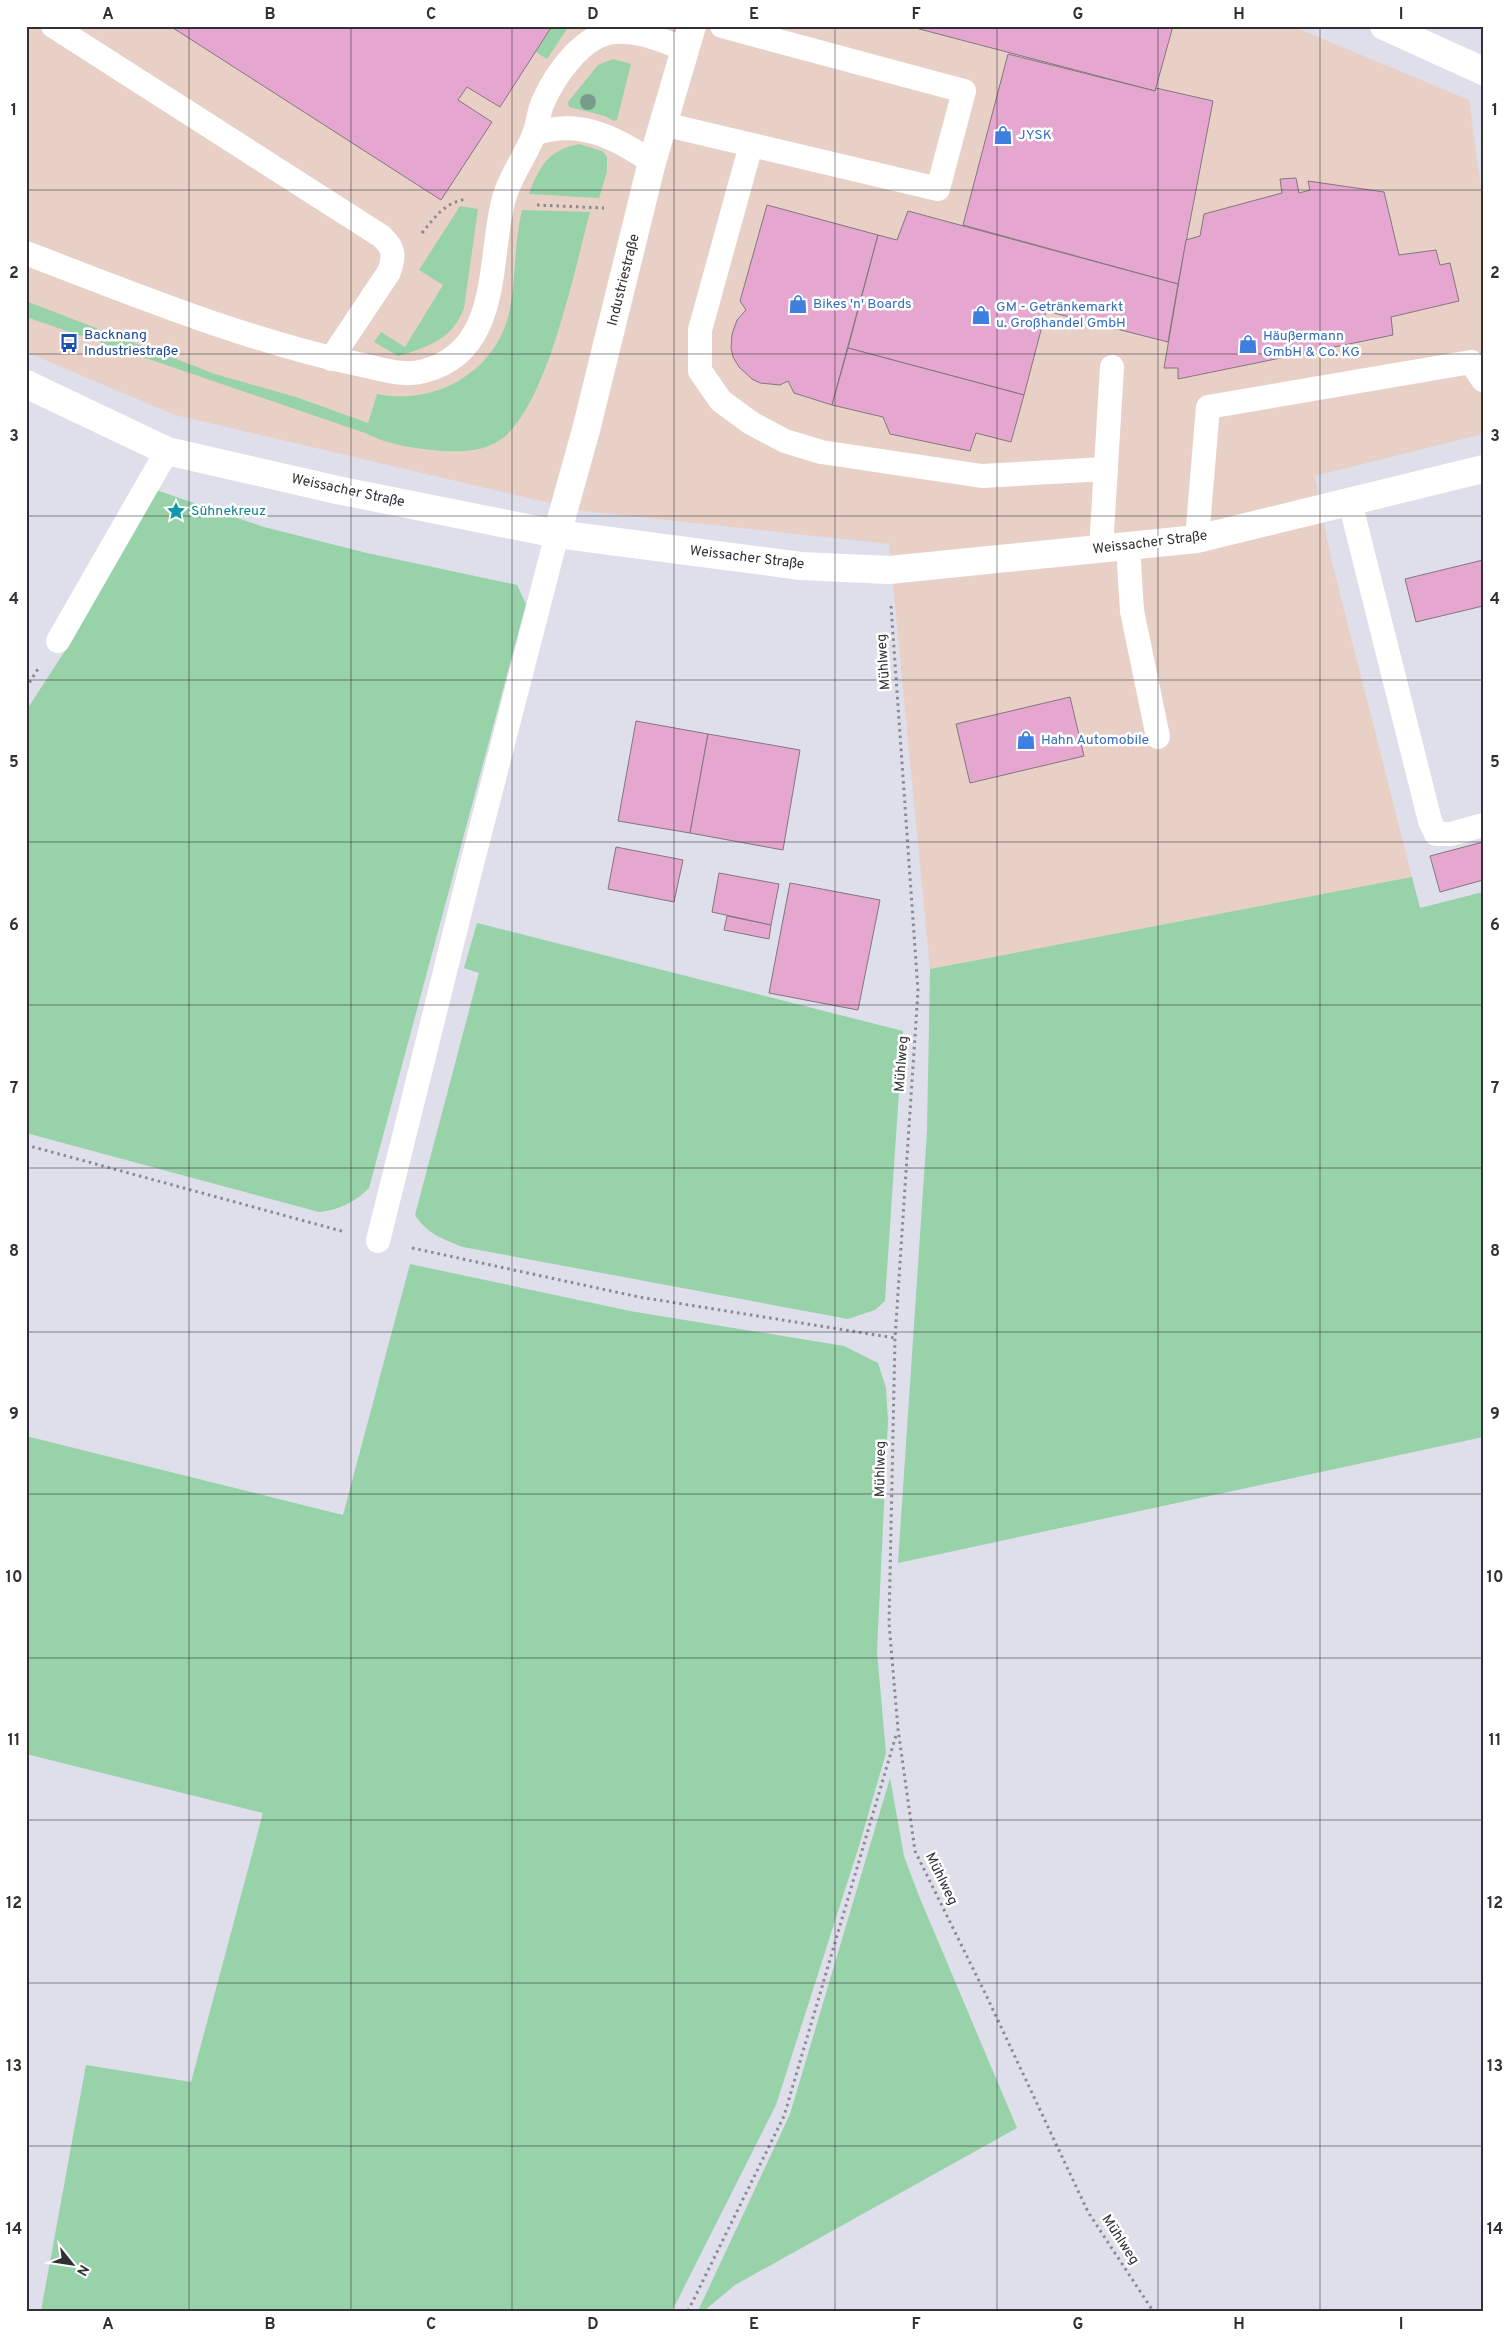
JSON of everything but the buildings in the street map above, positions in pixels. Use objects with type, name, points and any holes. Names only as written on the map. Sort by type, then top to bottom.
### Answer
[{"type":"street","points":[[1384,26],[1483,71]]},
{"type":"street","name":"Industriestraße","points":[[557,534],[586,430],[652,162],[688,38]]},
{"type":"street","name":"Weissacher Straße","points":[[26,384],[167,451],[337,490],[557,534],[801,566],[889,570],[1197,539],[1483,469]]},
{"type":"lane","points":[[53,26],[381,236],[391,245],[394,258],[389,272],[331,359]]},
{"type":"lane","points":[[663,124],[938,190],[964,91],[722,26]]},
{"type":"lane","points":[[26,253],[127,292],[230,328],[331,359],[402,373],[424,371],[448,361],[468,345],[480,327],[488,298],[503,201],[517,167],[534,134],[542,104],[568,63],[586,43],[614,32],[688,38]]},
{"type":"lane","points":[[534,134],[548,129],[574,127],[620,142],[652,162]]},
{"type":"lane","points":[[751,145],[700,330],[700,371],[721,401],[752,423],[785,441],[821,452],[982,476],[1106,469]]},
{"type":"lane","points":[[1197,539],[1208,407],[1471,362],[1483,380]]},
{"type":"lane","points":[[1101,549],[1112,367]]},
{"type":"lane","points":[[58,641],[167,451]]},
{"type":"lane","points":[[1350,502],[1430,821],[1436,834],[1451,834],[1483,825]]},
{"type":"lane","points":[[378,1241],[464,892],[557,534]]},
{"type":"lane","points":[[1128,546],[1132,611],[1158,737]]},
{"type":"path","name":"Mühlweg","points":[[889,570],[918,991],[895,1338],[889,1623],[898,1729],[915,1851],[986,1995],[1088,2212],[1153,2311]]},
{"type":"path","points":[[26,1145],[378,1241],[639,1297],[895,1338]]},
{"type":"path","points":[[688,2311],[784,2116],[898,1729]]},
{"type":"shaded area","points":[[26,26],[1292,26],[1469,100],[1483,202],[1483,434],[1315,476],[1331,558],[1412,877],[930,969],[889,544],[583,511],[175,415],[26,352]]},
{"type":"green space","points":[[552,26],[569,26],[547,59],[536,52]]},
{"type":"green space","points":[[613,59],[631,64],[617,120],[614,121],[605,116],[569,107],[568,102],[598,65]]},
{"type":"green space","points":[[579,144],[602,151],[607,157],[607,172],[599,198],[529,194],[541,167],[546,161],[560,150]]},
{"type":"green space","points":[[460,206],[478,209],[464,308],[453,327],[438,340],[398,356],[374,342],[381,332],[405,347],[443,285],[419,270]]},
{"type":"green space","points":[[522,210],[590,212],[558,332],[534,395],[520,419],[504,437],[496,443],[469,451],[440,451],[414,448],[389,442],[26,317],[26,301],[215,374],[296,397],[368,423],[377,394],[399,396],[421,394],[442,389],[461,379],[478,366],[492,350],[503,331],[510,309]]},
{"type":"green space","points":[[153,489],[264,527],[367,553],[517,585],[526,604],[369,1188],[352,1201],[333,1209],[319,1212],[26,1133],[26,711],[68,646]]},
{"type":"green space","points":[[1412,877],[1420,908],[1483,892],[1483,1437],[898,1563],[927,1131],[930,969]]},
{"type":"green space","points":[[477,923],[903,1031],[885,1301],[875,1310],[848,1319],[463,1247],[442,1239],[424,1227],[415,1215],[479,973],[464,968]]},
{"type":"green space","points":[[410,1264],[630,1311],[844,1346],[878,1363],[886,1388],[888,1421],[877,1652],[886,1753],[859,1846],[776,2105],[672,2311],[41,2311],[86,2065],[191,2082],[263,1813],[26,1754],[26,1436],[343,1515]]},
{"type":"green space","points":[[890,1778],[904,1856],[1017,2128],[735,2285],[704,2311],[698,2311],[790,2114]]},
{"type":"place","name":"JYSK","points":[[1003,135]]},
{"type":"place","name":"Bikes 'n' Boards","points":[[798,304]]},
{"type":"place","name":"GM - Getränkemarkt u. Großhandel GmbH","points":[[981,315]]},
{"type":"place","name":"Backnang Industriestraße","points":[[69,343]]},
{"type":"place","name":"Häußermann GmbH & Co. KG","points":[[1248,344]]},
{"type":"place","name":"Sühnekreuz","points":[[176,511]]},
{"type":"place","name":"Hahn Automobile","points":[[1026,740]]}]
